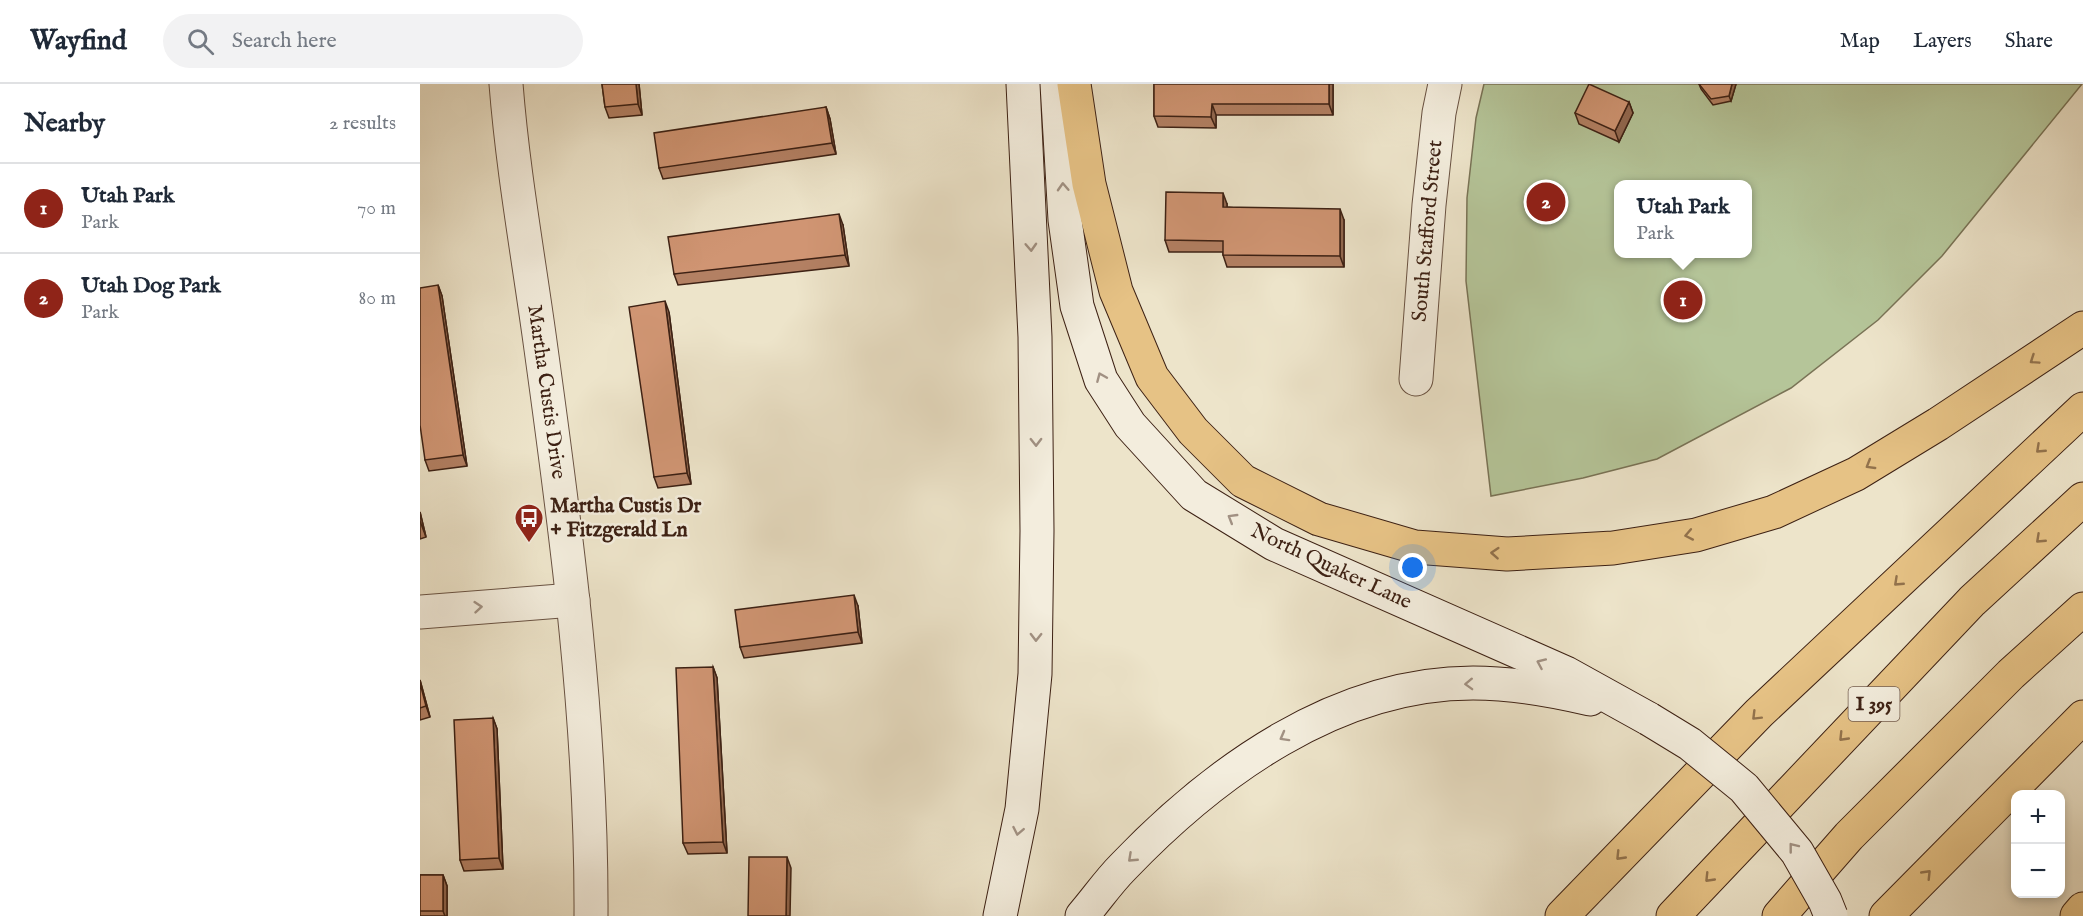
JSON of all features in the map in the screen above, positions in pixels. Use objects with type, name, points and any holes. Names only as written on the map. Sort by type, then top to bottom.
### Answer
[{"type":"highway","points":[[1074,84],[1089,184],[1116,291],[1152,377],[1193,431],[1243,482],[1319,519],[1415,547],[1507,554],[1613,548],[1696,534],[1774,512],[1856,474],[1938,424],[2083,328]]},
{"type":"highway","points":[[1562,916],[1759,713],[2083,409]]},
{"type":"highway","name":"I 395","points":[[1673,916],[1972,601],[2083,499]]},
{"type":"highway","points":[[1779,916],[1849,836],[2011,674],[2083,609]]},
{"type":"highway","points":[[1886,916],[2083,717]]},
{"type":"highway","points":[[2077,916],[2083,909]]},
{"type":"main road","name":"Martha Custis Drive","points":[[506,84],[510,134],[541,349],[573,600],[588,788],[591,916]]},
{"type":"main road","points":[[1000,916],[1022,809],[1035,674],[1037,531],[1035,336],[1023,84]]},
{"type":"main road","name":"North Quaker Lane","points":[[1057,84],[1065,220],[1077,306],[1101,381],[1130,425],[1194,495],[1274,544],[1566,674],[1649,719]]},
{"type":"main road","name":"South Stafford Street","points":[[1416,379],[1430,194],[1439,113],[1445,84]]},
{"type":"main road","points":[[420,612],[573,600]]},
{"type":"main road","points":[[1082,916],[1122,867],[1198,797],[1277,741],[1329,713],[1389,693],[1472,683],[1515,685],[1557,691],[1601,702],[1649,719],[1690,744],[1744,788],[1797,852],[1831,916]]},
{"type":"green space","points":[[1484,84],[2082,84],[1942,256],[1878,320],[1791,388],[1657,459],[1583,478],[1491,496],[1466,281],[1467,198],[1476,118]]},
{"type":"building","points":[[602,84],[636,84],[638,104],[605,107]]},
{"type":"building","points":[[1154,84],[1329,84],[1329,104],[1212,104],[1211,117],[1154,116]]},
{"type":"building","points":[[1589,84],[1629,102],[1615,131],[1575,113]]},
{"type":"building","points":[[1699,84],[1732,84],[1729,96],[1711,99]]},
{"type":"building","points":[[826,107],[832,143],[659,168],[654,133]]},
{"type":"building","points":[[1166,192],[1223,193],[1223,207],[1340,209],[1340,256],[1223,255],[1223,241],[1165,240]]},
{"type":"building","points":[[839,214],[845,255],[674,274],[668,237]]},
{"type":"building","points":[[438,285],[463,455],[425,460],[420,425],[420,288]]},
{"type":"building","points":[[665,301],[687,473],[654,477],[629,307]]},
{"type":"building","points":[[854,595],[858,632],[740,647],[735,610]]},
{"type":"building","points":[[713,667],[723,842],[683,843],[676,668]]},
{"type":"building","points":[[420,683],[426,706],[420,708]]},
{"type":"building","points":[[493,718],[499,858],[460,860],[454,720]]},
{"type":"building","points":[[749,857],[787,857],[786,916],[748,916]]},
{"type":"building","points":[[420,875],[443,875],[443,911],[420,911]]},
{"type":"place","name":"Utah Dog Park","points":[[1546,202]]},
{"type":"place","name":"Utah Park","points":[[1683,300]]},
{"type":"place","name":"Martha Custis Dr + Fitzgerald Ln","points":[[529,544]]}]
